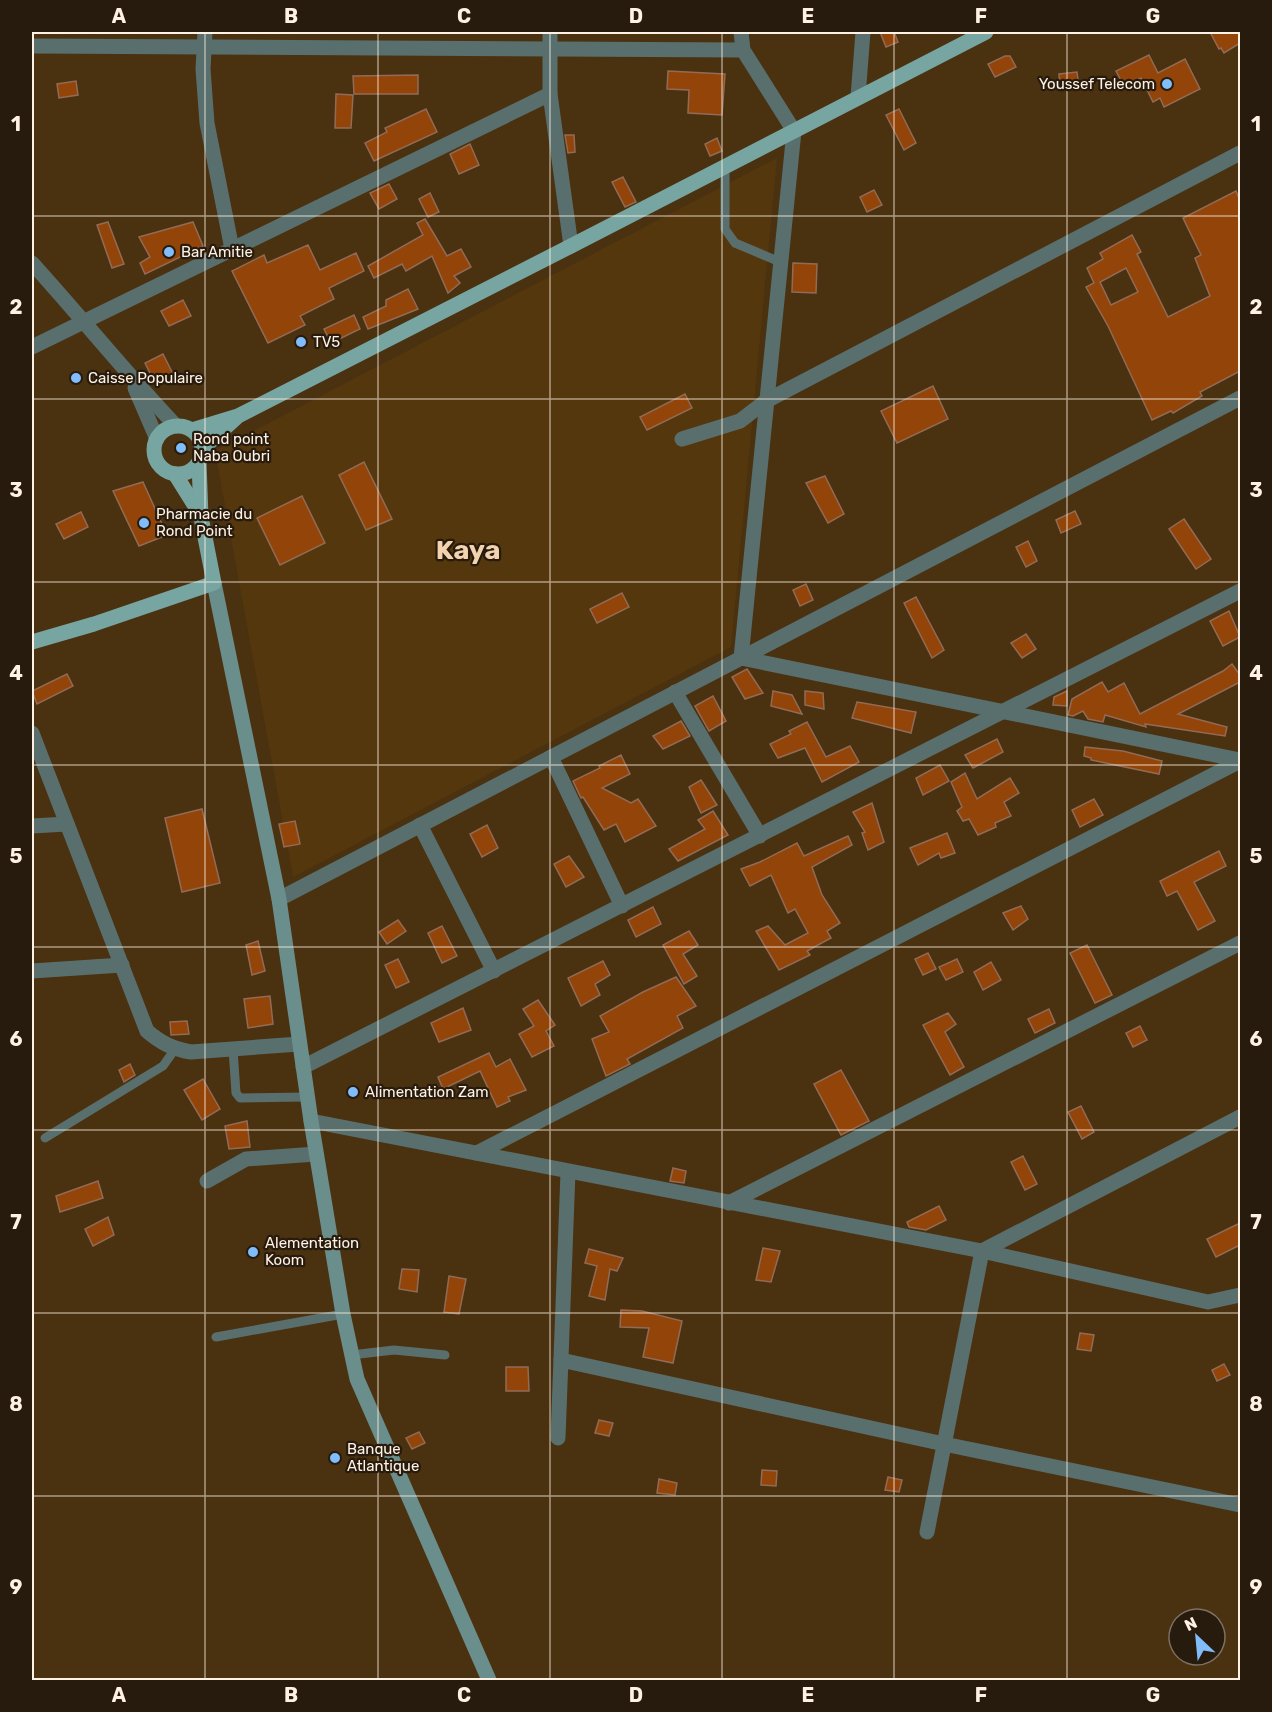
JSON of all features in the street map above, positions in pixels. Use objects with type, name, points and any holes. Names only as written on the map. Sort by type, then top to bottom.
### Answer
[{"type":"main road","points":[[192,430],[238,416],[986,32]]},
{"type":"main road","points":[[238,416],[201,456],[193,469],[184,474],[164,470],[157,461],[154,450],[157,439],[165,430],[176,426],[192,430],[200,438],[201,456],[201,517],[279,898],[316,1154],[343,1314],[357,1380],[489,1680]]},
{"type":"main road","points":[[175,474],[201,517]]},
{"type":"main road","points":[[32,642],[94,624],[214,583]]},
{"type":"street","points":[[205,32],[203,69],[207,123],[232,249]]},
{"type":"street","points":[[550,32],[550,94],[572,246]]},
{"type":"street","points":[[741,32],[743,50],[794,131],[741,658]]},
{"type":"street","points":[[858,98],[863,32]]},
{"type":"street","points":[[32,46],[204,49],[743,50]]},
{"type":"street","points":[[32,347],[550,94]]},
{"type":"street","points":[[682,439],[740,421],[766,400],[1240,153]]},
{"type":"street","points":[[32,263],[85,321],[130,377],[176,426]]},
{"type":"street","points":[[130,377],[157,439]]},
{"type":"street","points":[[279,898],[1240,398]]},
{"type":"street","points":[[303,1067],[1240,591]]},
{"type":"street","points":[[741,658],[1240,761]]},
{"type":"street","points":[[675,692],[760,836]]},
{"type":"street","points":[[32,733],[147,1031],[159,1042],[175,1049],[191,1052],[299,1044]]},
{"type":"street","points":[[551,757],[621,906]]},
{"type":"street","points":[[477,1153],[1240,761]]},
{"type":"street","points":[[32,826],[67,824]]},
{"type":"street","points":[[420,825],[494,971]]},
{"type":"street","points":[[729,1203],[1240,943]]},
{"type":"street","points":[[32,971],[122,965]]},
{"type":"street","points":[[982,1251],[1240,1117]]},
{"type":"street","points":[[311,1121],[982,1251],[1208,1302],[1238,1300]]},
{"type":"street","points":[[207,1181],[246,1159],[316,1154]]},
{"type":"street","points":[[558,1438],[568,1172]]},
{"type":"street","points":[[927,1532],[982,1251]]},
{"type":"street","points":[[561,1360],[944,1444],[1240,1505]]},
{"type":"lane","points":[[725,167],[725,229],[735,243],[780,262]]},
{"type":"lane","points":[[45,1138],[163,1066],[175,1049]]},
{"type":"lane","points":[[233,1049],[236,1093],[240,1098],[307,1097]]},
{"type":"lane","points":[[216,1337],[343,1314]]},
{"type":"lane","points":[[351,1355],[394,1350],[445,1355]]},
{"type":"shaded area","points":[[777,158],[731,647],[293,877],[215,451]]},
{"type":"building","points":[[880,32],[894,32],[898,42],[886,47]]},
{"type":"building","points":[[1210,32],[1240,32],[1240,43],[1224,53],[1221,48],[1219,49]]},
{"type":"building","points":[[1149,55],[1158,73],[1185,59],[1200,89],[1164,107],[1160,98],[1153,102],[1141,78],[1124,86],[1116,71]]},
{"type":"building","points":[[1010,56],[1016,67],[995,77],[988,64]]},
{"type":"building","points":[[668,71],[725,74],[722,115],[688,113],[689,90],[667,89]]},
{"type":"building","points":[[1077,72],[1079,88],[1060,89],[1059,74]]},
{"type":"building","points":[[418,75],[418,94],[354,94],[353,76]]},
{"type":"building","points":[[76,81],[78,95],[59,98],[57,84]]},
{"type":"building","points":[[336,94],[353,95],[351,128],[335,128]]},
{"type":"building","points":[[426,109],[437,132],[374,161],[365,143],[387,132],[385,128]]},
{"type":"building","points":[[899,109],[916,143],[904,150],[886,115]]},
{"type":"building","points":[[565,135],[574,135],[575,152],[568,153]]},
{"type":"building","points":[[717,138],[722,151],[710,156],[705,144]]},
{"type":"building","points":[[470,144],[479,165],[459,174],[450,154]]},
{"type":"building","points":[[623,177],[636,202],[625,207],[612,182]]},
{"type":"building","points":[[389,184],[397,199],[379,209],[370,193]]},
{"type":"building","points":[[874,190],[882,205],[867,212],[860,197]]},
{"type":"building","points":[[1236,191],[1240,201],[1240,371],[1200,392],[1202,396],[1173,413],[1171,411],[1152,420],[1108,326],[1086,287],[1094,283],[1087,268],[1103,259],[1100,253],[1132,235],[1141,252],[1137,254],[1168,317],[1210,296],[1195,258],[1201,255],[1183,218]],"holes":[[[1126,268],[1138,292],[1111,305],[1100,282]]]},
{"type":"building","points":[[430,193],[439,212],[428,217],[419,199]]},
{"type":"building","points":[[425,219],[447,256],[461,249],[471,267],[454,276],[460,283],[448,293],[432,256],[406,271],[402,264],[374,278],[368,266],[423,235],[417,223]]},
{"type":"building","points":[[108,222],[124,264],[112,268],[97,225]]},
{"type":"building","name":"Bar Amitie","points":[[193,222],[203,246],[145,274],[140,263],[150,257],[139,237]]},
{"type":"building","points":[[308,245],[320,270],[356,253],[364,271],[329,288],[334,299],[300,316],[305,325],[268,343],[232,271],[264,255],[267,263]]},
{"type":"building","points":[[793,263],[817,264],[816,293],[792,292]]},
{"type":"building","points":[[408,289],[418,309],[368,329],[363,317],[386,306],[386,300]]},
{"type":"building","points":[[183,300],[191,316],[169,326],[161,311]]},
{"type":"building","points":[[354,315],[360,329],[331,343],[324,329]]},
{"type":"building","points":[[163,354],[174,376],[156,385],[145,363]]},
{"type":"building","points":[[933,386],[948,419],[897,443],[881,411]]},
{"type":"building","points":[[685,394],[692,408],[647,430],[640,417]]},
{"type":"building","points":[[364,462],[392,519],[366,530],[339,475]]},
{"type":"building","points":[[825,476],[844,514],[828,523],[806,483]]},
{"type":"building","name":"Pharmacie du Rond Point","points":[[143,482],[167,535],[139,546],[113,491]]},
{"type":"building","points":[[302,496],[325,543],[280,565],[257,518]]},
{"type":"building","points":[[1075,511],[1081,524],[1061,533],[1056,520]]},
{"type":"building","points":[[81,512],[88,527],[64,539],[56,524]]},
{"type":"building","points":[[1184,519],[1211,559],[1196,569],[1169,529]]},
{"type":"building","points":[[1028,541],[1037,561],[1026,567],[1016,547]]},
{"type":"building","points":[[806,584],[813,600],[800,606],[793,590]]},
{"type":"building","points":[[622,593],[629,607],[597,623],[590,609]]},
{"type":"building","points":[[916,597],[944,650],[932,658],[904,603]]},
{"type":"building","points":[[1229,611],[1240,637],[1223,646],[1210,621]]},
{"type":"building","points":[[1026,634],[1036,649],[1022,658],[1011,643]]},
{"type":"building","points":[[1232,664],[1240,675],[1240,682],[1178,714],[1227,727],[1225,736],[1145,724],[1146,727],[1105,715],[1103,722],[1088,719],[1083,711],[1073,716],[1068,715],[1072,699],[1102,682],[1108,692],[1124,683],[1140,714],[1223,671]]},
{"type":"building","points":[[747,669],[763,693],[745,699],[732,677]]},
{"type":"building","points":[[67,674],[73,686],[37,704],[32,691]]},
{"type":"building","points":[[773,691],[792,695],[802,714],[771,706]]},
{"type":"building","points":[[805,691],[823,693],[824,709],[805,705]]},
{"type":"building","points":[[1067,691],[1067,706],[1053,705],[1054,697]]},
{"type":"building","points":[[713,696],[726,721],[709,731],[695,706]]},
{"type":"building","points":[[857,702],[916,712],[911,733],[852,718]]},
{"type":"building","points":[[681,721],[690,736],[663,749],[653,736]]},
{"type":"building","points":[[807,722],[826,757],[850,746],[859,762],[822,782],[805,748],[778,758],[770,744],[791,734],[789,731]]},
{"type":"building","points":[[997,739],[1003,752],[973,768],[965,755]]},
{"type":"building","points":[[1085,747],[1123,751],[1162,761],[1159,774],[1091,760],[1084,756]]},
{"type":"building","points":[[621,755],[630,774],[602,788],[631,803],[638,799],[656,826],[625,842],[616,824],[604,830],[583,797],[581,798],[573,781]]},
{"type":"building","points":[[940,765],[949,781],[923,795],[916,778]]},
{"type":"building","points":[[965,773],[977,799],[1010,778],[1019,793],[1004,802],[1011,816],[995,823],[996,827],[978,835],[969,819],[963,821],[957,811],[962,807],[951,782]]},
{"type":"building","points":[[701,780],[717,805],[701,813],[689,787]]},
{"type":"building","points":[[1094,799],[1103,815],[1080,827],[1072,810]]},
{"type":"building","points":[[872,803],[884,842],[868,850],[862,833],[865,832],[853,812]]},
{"type":"building","points":[[202,809],[220,883],[182,892],[165,818]]},
{"type":"building","points":[[713,811],[728,835],[678,861],[669,849],[705,829],[698,820]]},
{"type":"building","points":[[295,821],[300,844],[284,847],[279,824]]},
{"type":"building","points":[[487,825],[498,848],[482,857],[470,834]]},
{"type":"building","points":[[947,833],[955,853],[941,858],[939,853],[918,865],[910,848]]},
{"type":"building","points":[[848,836],[852,845],[812,867],[822,895],[840,923],[827,931],[831,938],[807,951],[810,955],[779,970],[756,931],[768,926],[785,945],[808,933],[795,909],[788,913],[771,875],[750,886],[741,869],[797,843],[804,856]]},
{"type":"building","points":[[1219,851],[1226,866],[1194,882],[1215,921],[1198,930],[1177,891],[1167,896],[1160,881]]},
{"type":"building","points":[[569,856],[584,877],[566,887],[554,864]]},
{"type":"building","points":[[1021,906],[1028,919],[1013,930],[1003,913]]},
{"type":"building","points":[[653,907],[661,924],[636,937],[628,920]]},
{"type":"building","points":[[398,920],[406,931],[387,944],[379,932]]},
{"type":"building","points":[[442,926],[457,956],[442,963],[428,933]]},
{"type":"building","points":[[689,931],[698,945],[683,954],[697,976],[684,984],[663,945]]},
{"type":"building","points":[[258,941],[265,971],[252,975],[246,945]]},
{"type":"building","points":[[1087,945],[1112,995],[1095,1003],[1070,953]]},
{"type":"building","points":[[928,953],[936,969],[923,975],[915,959]]},
{"type":"building","points":[[398,959],[409,982],[396,988],[385,965]]},
{"type":"building","points":[[957,959],[963,972],[946,980],[939,967]]},
{"type":"building","points":[[603,961],[610,975],[595,984],[600,995],[581,1006],[568,978]]},
{"type":"building","points":[[991,962],[1001,980],[983,990],[974,972]]},
{"type":"building","points":[[676,977],[696,1006],[677,1016],[683,1028],[627,1059],[630,1064],[606,1076],[592,1039],[609,1032],[600,1016]]},
{"type":"building","points":[[270,996],[273,1024],[248,1028],[244,999]]},
{"type":"building","points":[[538,1000],[555,1025],[546,1031],[554,1046],[532,1057],[519,1034],[534,1026],[523,1009]]},
{"type":"building","points":[[463,1008],[471,1030],[439,1042],[431,1023]]},
{"type":"building","points":[[1049,1009],[1055,1023],[1035,1033],[1028,1019]]},
{"type":"building","points":[[948,1013],[956,1024],[945,1032],[964,1067],[950,1075],[923,1025]]},
{"type":"building","points":[[187,1021],[189,1034],[171,1035],[170,1022]]},
{"type":"building","points":[[1140,1026],[1147,1040],[1133,1047],[1126,1033]]},
{"type":"building","points":[[489,1053],[496,1067],[510,1059],[526,1090],[508,1097],[510,1101],[497,1107],[480,1071],[443,1089],[438,1077]]},
{"type":"building","points":[[130,1064],[135,1075],[124,1082],[119,1070]]},
{"type":"building","points":[[841,1070],[869,1121],[841,1135],[814,1084]]},
{"type":"building","points":[[203,1079],[220,1109],[202,1120],[184,1090]]},
{"type":"building","points":[[1081,1106],[1094,1132],[1082,1139],[1068,1112]]},
{"type":"building","points":[[247,1121],[250,1147],[229,1149],[225,1126]]},
{"type":"building","points":[[1023,1156],[1037,1184],[1025,1190],[1011,1162]]},
{"type":"building","points":[[673,1168],[686,1171],[684,1183],[670,1181]]},
{"type":"building","points":[[98,1181],[103,1198],[60,1212],[56,1196]]},
{"type":"building","points":[[939,1206],[946,1220],[926,1230],[909,1227],[907,1222]]},
{"type":"building","points":[[108,1217],[114,1235],[93,1246],[85,1229]]},
{"type":"building","points":[[1240,1223],[1240,1245],[1216,1257],[1207,1239]]},
{"type":"building","points":[[763,1248],[780,1251],[771,1282],[756,1280]]},
{"type":"building","points":[[589,1249],[623,1258],[617,1271],[610,1269],[605,1300],[589,1296],[597,1266],[585,1263]]},
{"type":"building","points":[[402,1269],[419,1270],[417,1292],[399,1289]]},
{"type":"building","points":[[449,1276],[466,1279],[459,1314],[444,1312]]},
{"type":"building","points":[[621,1310],[642,1311],[682,1321],[673,1363],[643,1357],[649,1328],[620,1327]]},
{"type":"building","points":[[1080,1333],[1094,1335],[1091,1351],[1077,1349]]},
{"type":"building","points":[[1224,1364],[1230,1375],[1217,1381],[1212,1370]]},
{"type":"building","points":[[506,1367],[528,1367],[529,1391],[506,1391]]},
{"type":"building","points":[[599,1420],[613,1423],[609,1436],[595,1433]]},
{"type":"building","points":[[419,1432],[425,1443],[412,1449],[406,1438]]},
{"type":"building","points":[[762,1470],[777,1471],[776,1486],[761,1485]]},
{"type":"building","points":[[888,1477],[902,1480],[899,1492],[885,1490]]},
{"type":"building","points":[[659,1479],[677,1483],[675,1495],[657,1493]]},
{"type":"place","name":"Youssef Telecom","points":[[1167,84]]},
{"type":"place","name":"Bar Amitie","points":[[169,252]]},
{"type":"place","name":"TV5","points":[[301,342]]},
{"type":"place","name":"Caisse Populaire","points":[[76,378]]},
{"type":"place","name":"Rond point Naba Oubri","points":[[181,448]]},
{"type":"place","name":"Pharmacie du Rond Point","points":[[144,523]]},
{"type":"place","name":"Alimentation Zam","points":[[353,1092]]},
{"type":"place","name":"Alementation Koom","points":[[253,1252]]},
{"type":"place","name":"Banque Atlantique","points":[[335,1458]]},
{"type":"district","name":"Kaya","points":[[468,550]]}]
